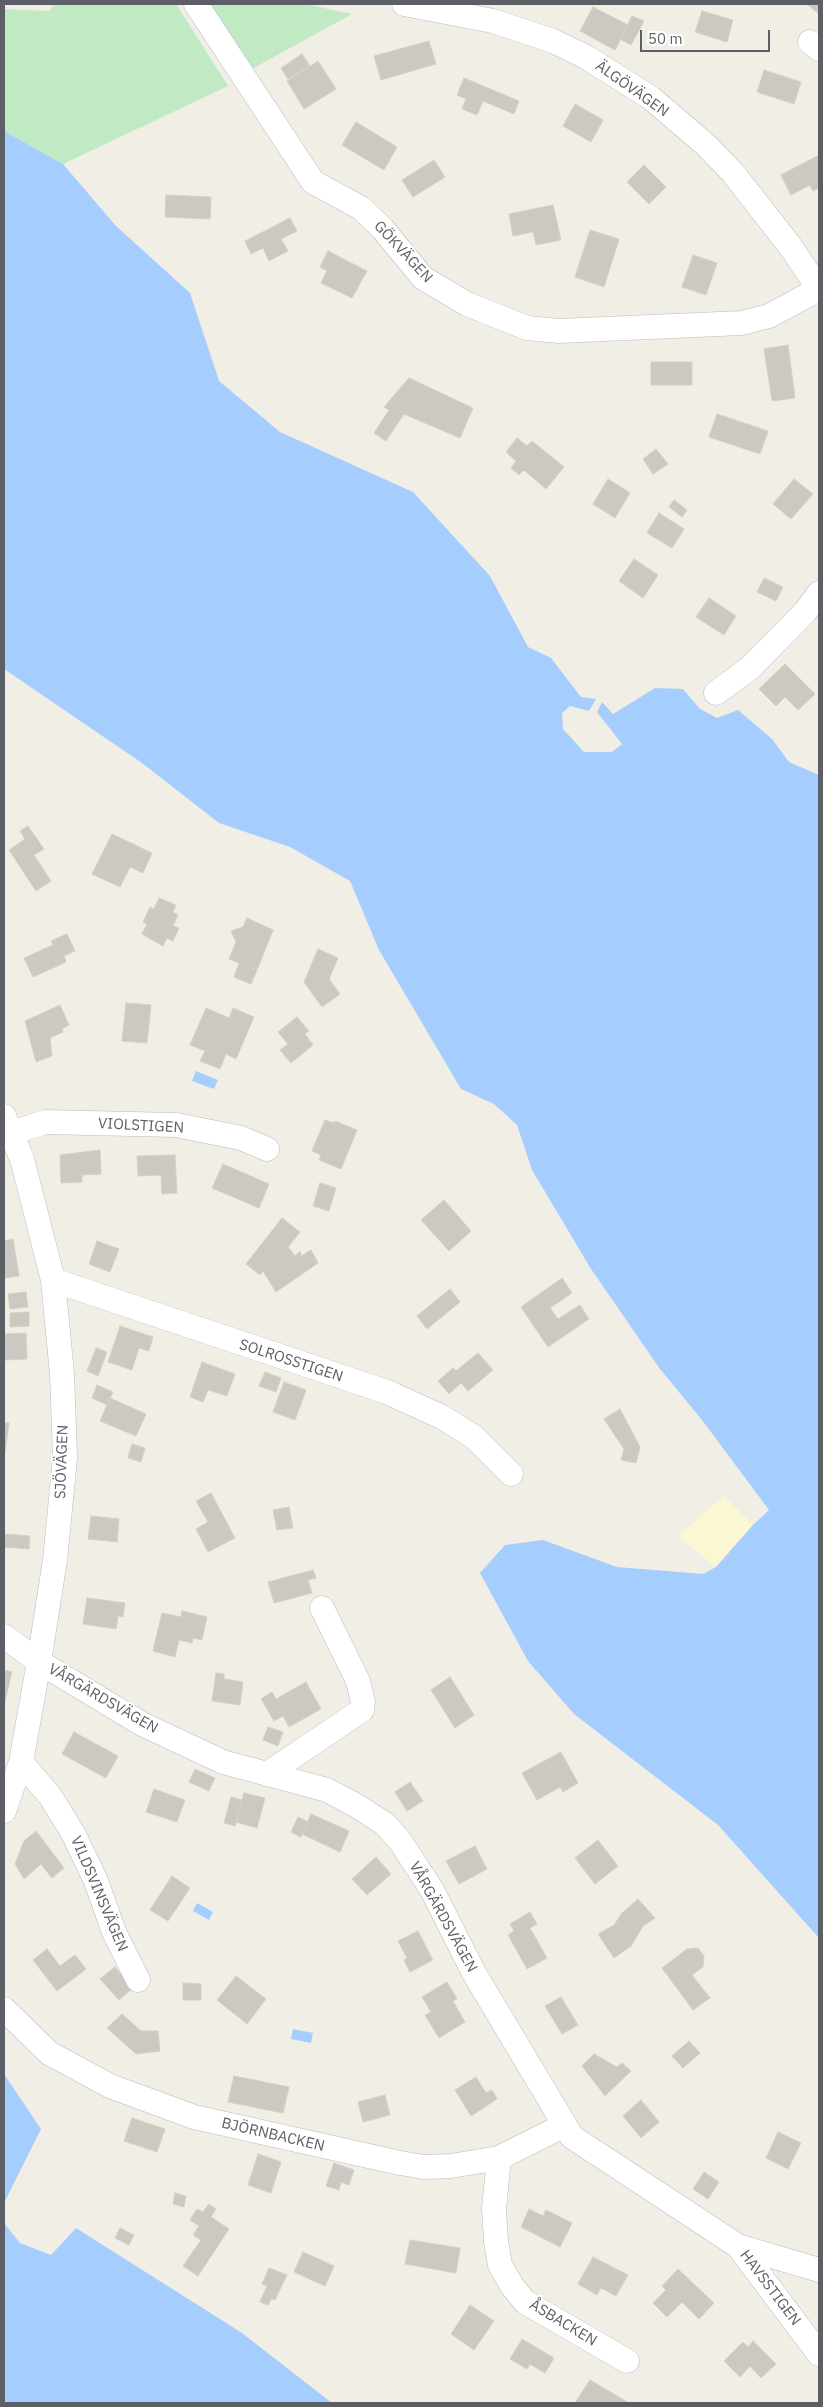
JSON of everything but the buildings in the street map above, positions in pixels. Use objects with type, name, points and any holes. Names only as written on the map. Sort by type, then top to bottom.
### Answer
[{"type":"street","name":"GÖKVÄGEN","points":[[196,4],[313,182],[361,208],[382,228],[423,278],[444,292],[475,308],[527,328],[559,331],[742,323],[769,316],[819,289]]},
{"type":"street","name":"ÄLGÖVÄGEN","points":[[404,4],[493,21],[554,41],[586,57],[651,98],[706,145],[733,173],[790,246],[819,289]]},
{"type":"street","points":[[716,693],[750,668],[805,612],[819,593]]},
{"type":"street","name":"VIOLSTIGEN","points":[[8,1124],[45,1122],[176,1125],[240,1138],[267,1149]]},
{"type":"street","name":"SJÖVÄGEN","points":[[4,1811],[21,1762],[39,1662],[55,1560],[65,1458],[62,1374],[53,1280],[22,1159],[8,1124]]},
{"type":"street","name":"SOLROSSTIGEN","points":[[53,1280],[301,1365],[388,1392],[442,1417],[474,1437],[511,1474]]},
{"type":"street","points":[[267,1774],[362,1710],[363,1702],[358,1681],[322,1608]]},
{"type":"street","name":"VÅRGÄRDSVÄGEN","points":[[4,1636],[39,1662],[142,1724],[223,1762],[327,1790],[358,1806],[385,1824],[400,1842],[432,1890],[474,1973],[572,2137],[738,2246],[819,2270]]},
{"type":"street","name":"VILDSVINSVÄGEN","points":[[21,1762],[50,1796],[73,1833],[96,1881],[114,1932],[138,1980]]},
{"type":"street","name":"BJÖRNBACKEN","points":[[4,2009],[49,2053],[110,2086],[194,2117],[319,2146],[424,2167],[451,2166],[499,2158],[565,2125]]},
{"type":"street","name":"ÅSBACKEN","points":[[499,2158],[494,2208],[496,2241],[500,2265],[512,2286],[525,2302],[627,2361]]},
{"type":"street","name":"HAVSSTIGEN","points":[[738,2246],[819,2354]]},
{"type":"green space","points":[[54,4],[176,4],[228,86],[63,164],[4,131],[4,9],[49,11]]},
{"type":"green space","points":[[205,4],[305,4],[352,14],[250,70]]},
{"type":"sand","points":[[724,1496],[753,1525],[716,1567],[678,1536]]},
{"type":"water","points":[[4,131],[63,164],[116,226],[190,293],[219,381],[280,432],[413,492],[490,576],[528,647],[551,658],[581,697],[596,699],[589,711],[570,706],[562,713],[563,729],[584,752],[612,752],[622,744],[597,712],[602,702],[613,714],[655,688],[683,689],[700,709],[717,718],[738,710],[772,739],[789,762],[819,775],[819,1938],[718,1825],[574,1714],[528,1661],[480,1573],[505,1545],[543,1540],[617,1567],[703,1574],[716,1567],[753,1525],[769,1510],[702,1420],[660,1369],[591,1269],[532,1170],[517,1125],[494,1104],[461,1089],[379,950],[350,881],[290,847],[219,823],[142,763],[4,669]]},
{"type":"water","points":[[196,1071],[218,1080],[214,1089],[192,1081]]},
{"type":"water","points":[[197,1903],[213,1912],[209,1920],[193,1911]]},
{"type":"water","points":[[293,2029],[313,2033],[311,2043],[291,2039]]},
{"type":"water","points":[[4,2074],[41,2129],[4,2203]]},
{"type":"water","points":[[4,2223],[20,2243],[51,2255],[76,2228],[242,2333],[332,2403],[4,2403]]}]
